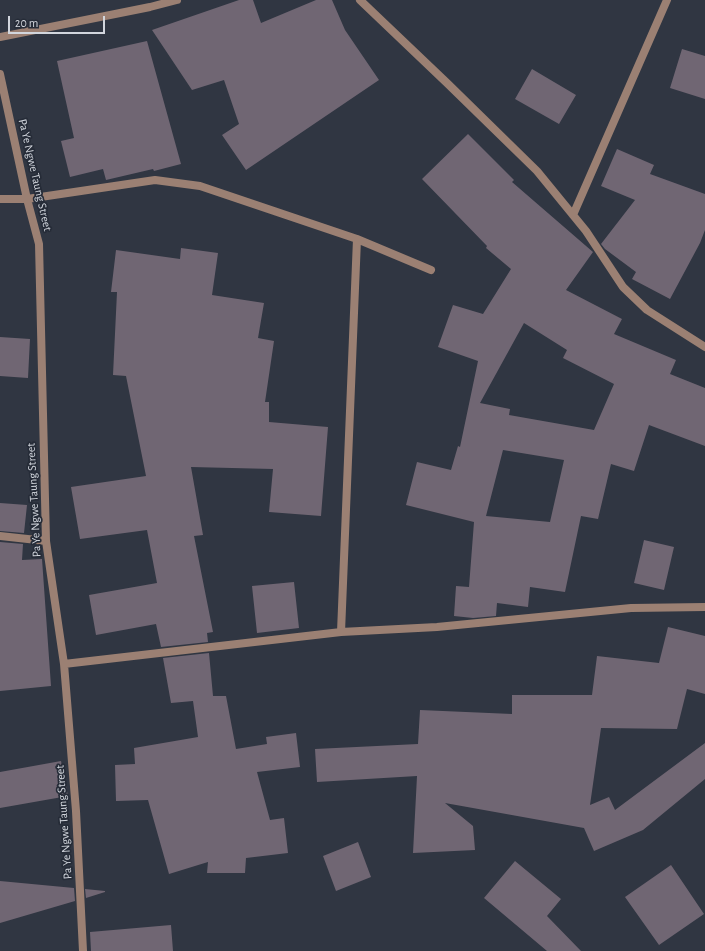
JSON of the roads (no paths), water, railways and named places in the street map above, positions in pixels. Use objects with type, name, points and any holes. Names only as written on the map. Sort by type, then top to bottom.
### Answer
[{"type":"street","points":[[0,38],[150,8],[177,0]]},
{"type":"street","points":[[360,0],[537,171],[586,231],[622,287],[647,310],[705,347]]},
{"type":"street","points":[[573,215],[667,0]]},
{"type":"street","name":"Pa Ye Ngwe Taung Street","points":[[0,74],[38,244],[46,541],[64,664],[76,811],[83,951]]},
{"type":"street","points":[[0,199],[27,199],[154,180],[200,186],[357,239],[431,270]]},
{"type":"street","points":[[341,632],[357,239]]},
{"type":"street","points":[[0,536],[46,541]]},
{"type":"street","points":[[64,664],[341,632],[437,627],[631,608],[705,607]]}]
